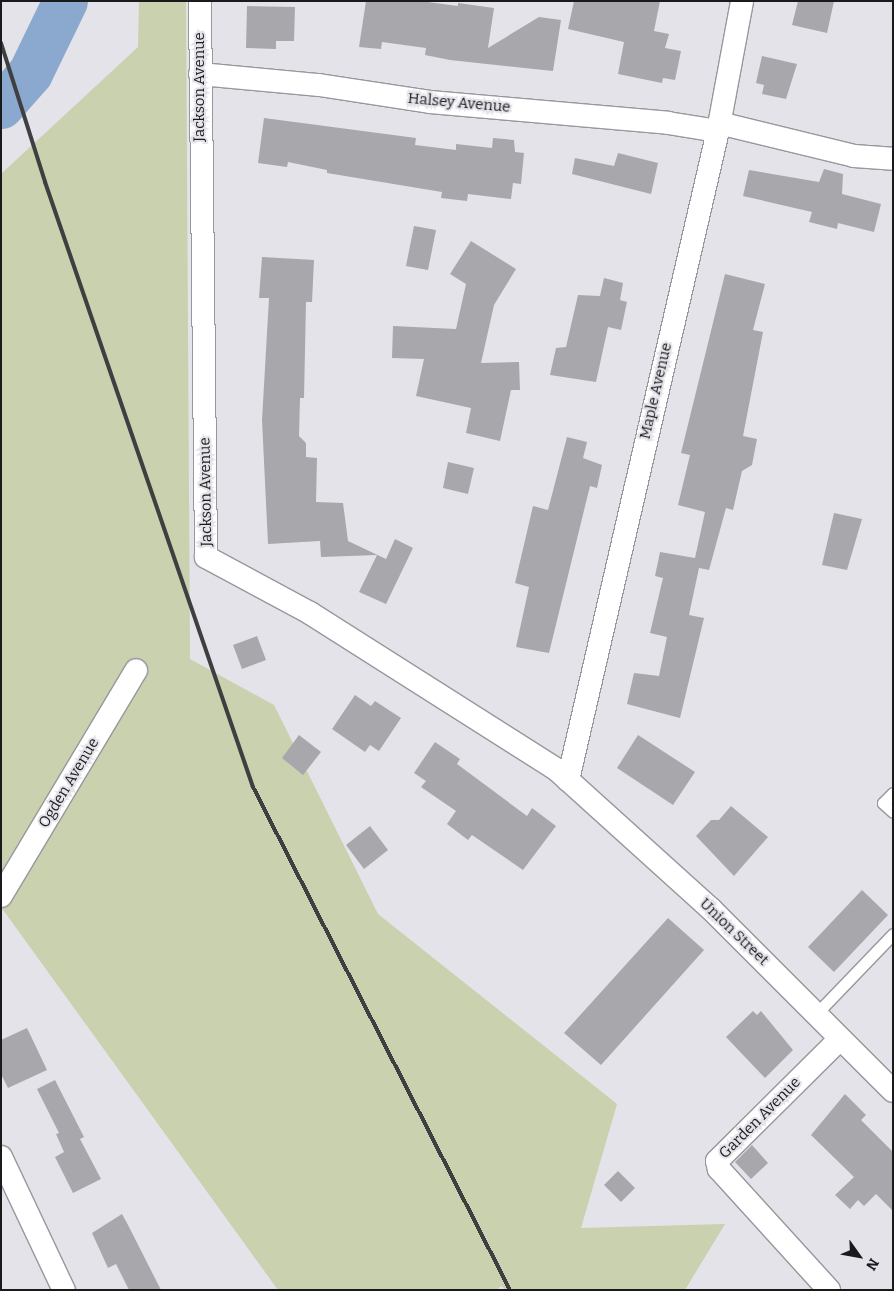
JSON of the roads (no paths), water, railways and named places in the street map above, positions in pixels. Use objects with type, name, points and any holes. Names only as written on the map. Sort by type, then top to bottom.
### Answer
[{"type":"street","name":"Jackson Avenue","points":[[200,1],[206,557],[310,613],[492,727],[568,780]]},
{"type":"street","name":"Maple Avenue","points":[[568,780],[718,127],[742,1]]},
{"type":"street","name":"Halsey Avenue","points":[[200,74],[319,85],[430,102],[718,127],[854,156],[893,159]]},
{"type":"street","name":"Ogden Avenue","points":[[1,896],[136,670]]},
{"type":"street","name":"Union Street","points":[[568,780],[711,909],[893,1091]]},
{"type":"street","name":"Garden Avenue","points":[[829,1290],[719,1169],[716,1161],[840,1039]]},
{"type":"street","points":[[1,1157],[64,1290]]},
{"type":"lane","points":[[893,793],[883,803],[893,812]]},
{"type":"lane","points":[[816,1014],[893,934]]},
{"type":"waterway","points":[[1,106],[30,73],[65,1]]},
{"type":"railway","points":[[1,43],[45,182],[253,787],[510,1290]]}]
